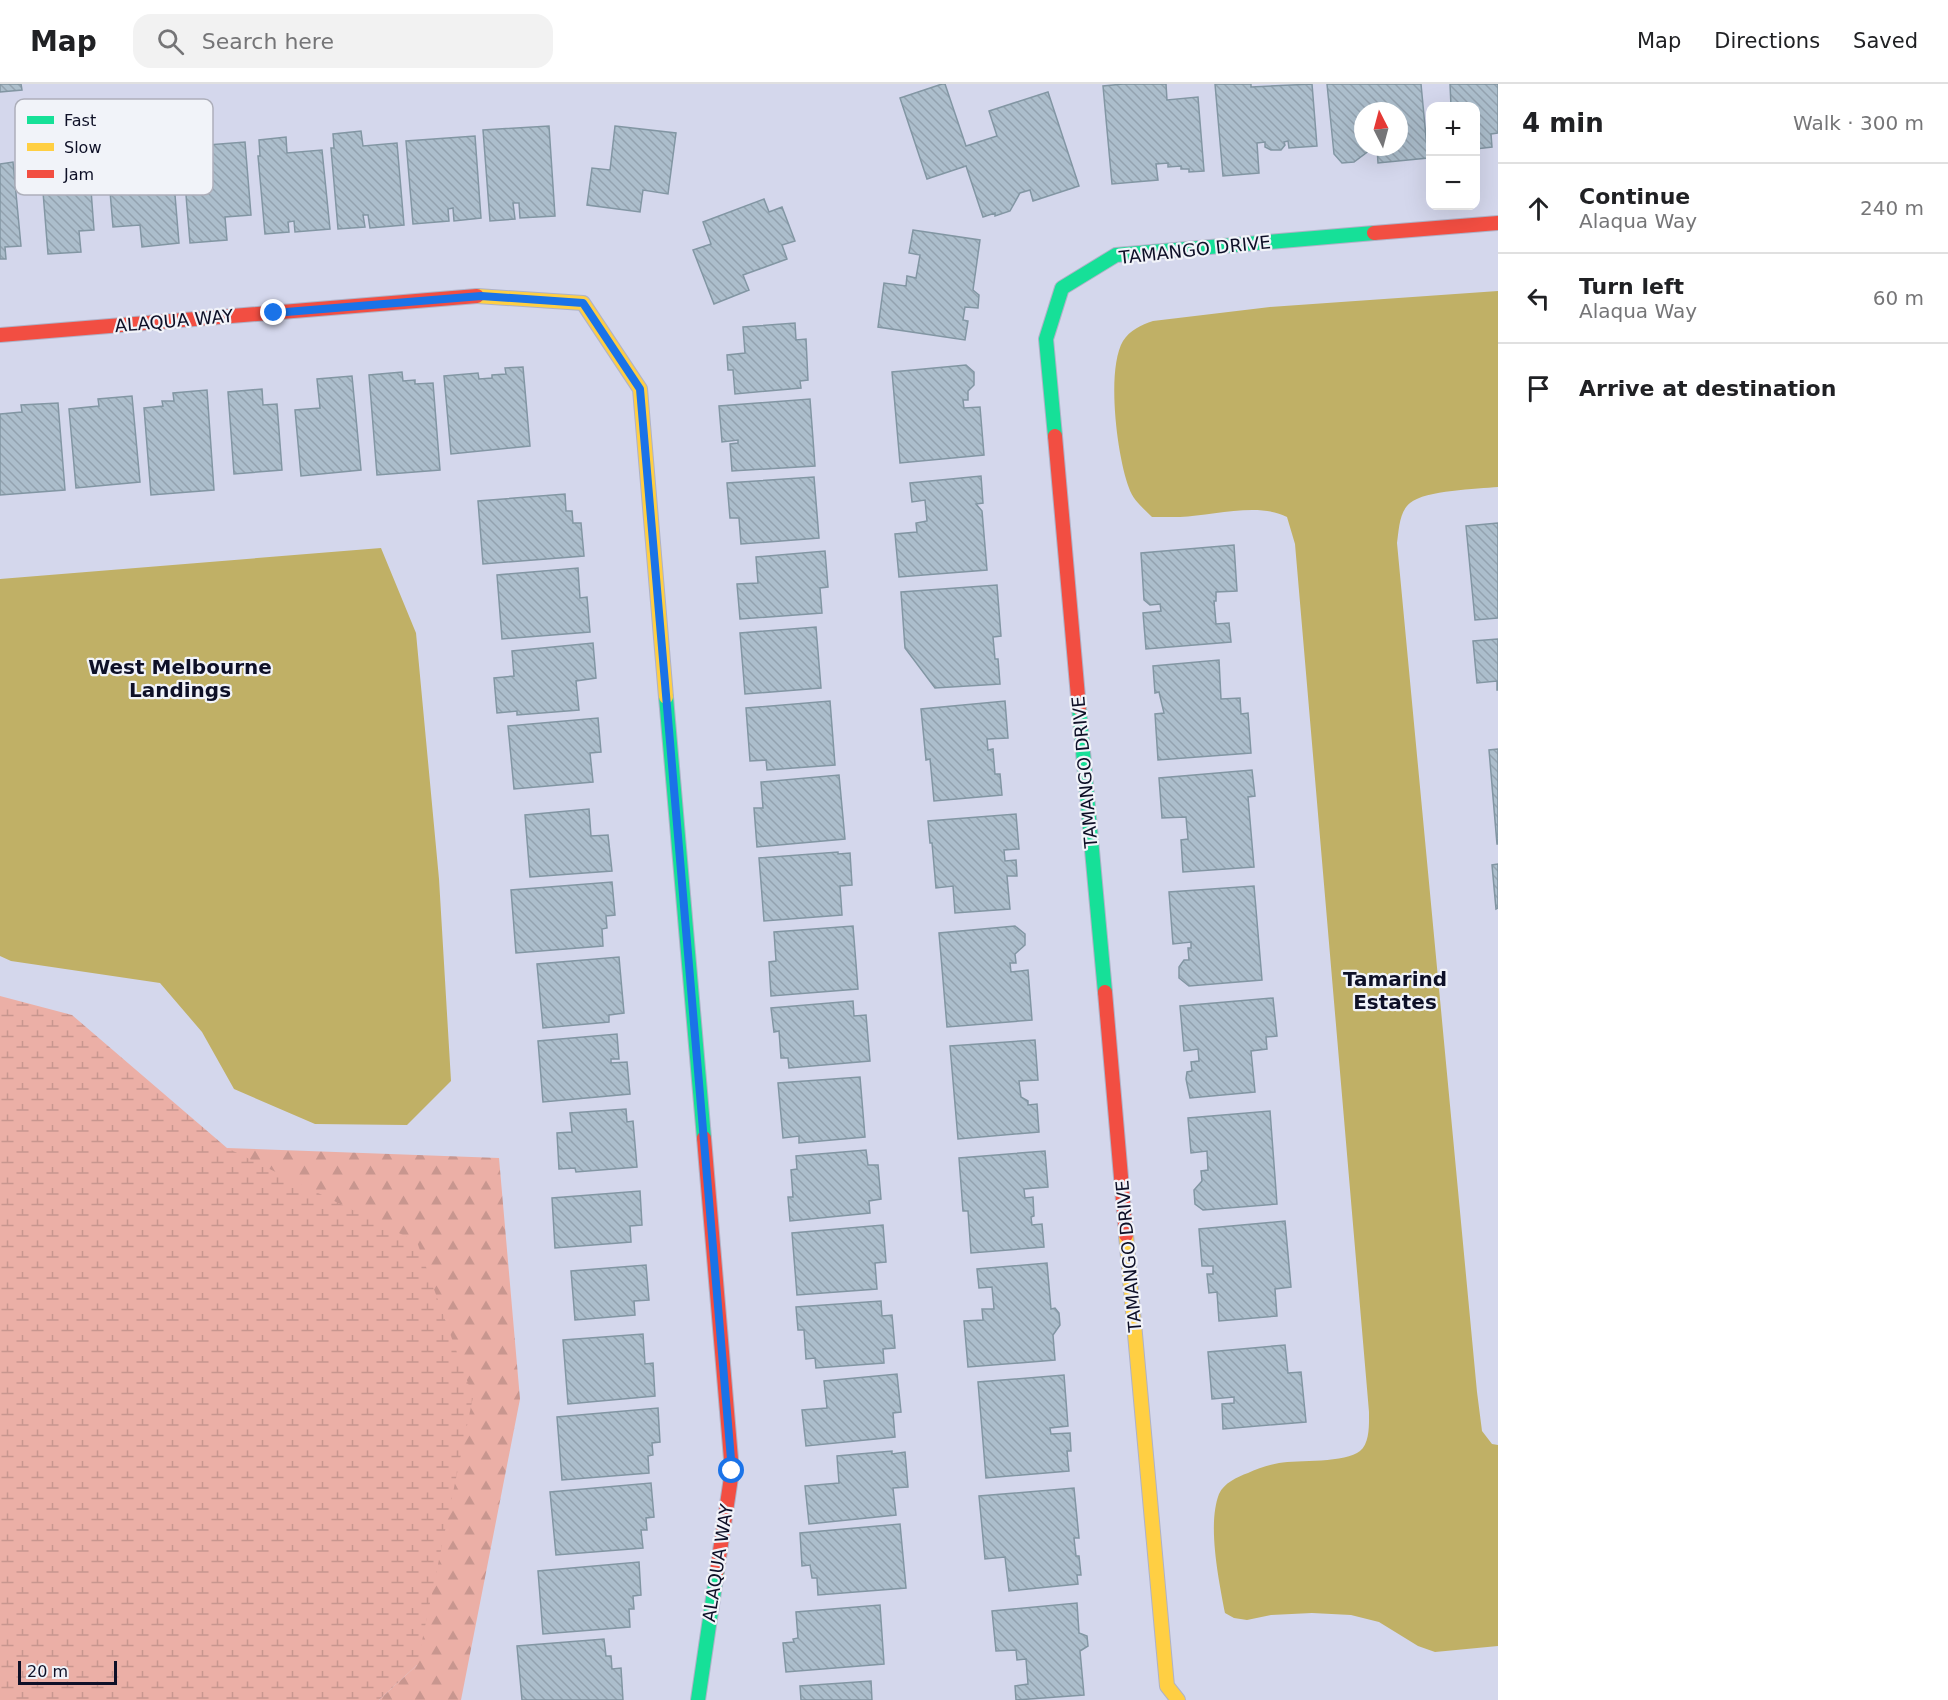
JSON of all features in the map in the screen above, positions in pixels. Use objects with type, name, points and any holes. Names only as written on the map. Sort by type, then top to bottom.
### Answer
[{"type":"street","name":"TAMANGO DRIVE","points":[[1178,1700],[1167,1686],[1046,339],[1062,288],[1116,255],[1498,223]]},
{"type":"street","name":"ALAQUA WAY","points":[[0,335],[481,296],[583,303],[640,389],[732,1471],[698,1700]]},
{"type":"green space","points":[[0,996],[72,1015],[227,1148],[417,1242],[473,1397],[417,1665],[379,1700],[0,1700]]},
{"type":"green space","points":[[227,1148],[499,1158],[520,1399],[461,1700],[379,1700],[417,1665]]},
{"type":"shaded area","points":[[1498,291],[1498,487],[1428,495],[1410,503],[1400,521],[1397,543],[1477,1392],[1482,1431],[1492,1444],[1498,1445],[1498,1646],[1435,1652],[1418,1646],[1379,1622],[1351,1615],[1312,1613],[1271,1615],[1247,1620],[1234,1618],[1225,1613],[1214,1537],[1216,1507],[1221,1490],[1235,1479],[1271,1465],[1344,1458],[1353,1455],[1360,1451],[1366,1443],[1369,1428],[1295,544],[1287,517],[1276,513],[1249,510],[1180,517],[1152,517],[1139,504],[1129,488],[1117,435],[1114,392],[1118,354],[1123,341],[1136,328],[1153,321],[1270,307]]},
{"type":"shaded area","points":[[381,548],[416,633],[439,879],[451,1081],[407,1125],[315,1124],[234,1089],[202,1032],[160,983],[11,961],[0,956],[0,579]]},
{"type":"building","points":[[0,84],[21,84],[22,90],[0,92]]},
{"type":"building","points":[[945,84],[966,146],[997,136],[989,111],[1048,92],[1079,186],[1033,201],[1030,190],[1020,193],[1010,211],[983,217],[966,166],[927,179],[900,98]]},
{"type":"building","points":[[1166,84],[1167,100],[1198,97],[1204,171],[1189,172],[1189,169],[1181,169],[1181,166],[1168,167],[1168,163],[1156,164],[1158,180],[1112,184],[1103,86]]},
{"type":"building","points":[[1215,84],[1251,84],[1251,87],[1312,84],[1317,146],[1289,148],[1288,141],[1284,142],[1285,145],[1281,150],[1271,150],[1265,147],[1265,142],[1257,143],[1259,173],[1223,176]]},
{"type":"building","points":[[1327,84],[1421,84],[1426,158],[1378,163],[1378,156],[1408,156],[1408,102],[1354,102],[1354,156],[1362,156],[1354,162],[1342,163],[1334,154]]},
{"type":"building","points":[[1450,84],[1498,84],[1498,133],[1491,134],[1492,147],[1480,148],[1480,102],[1451,102]]},
{"type":"building","points":[[549,126],[555,216],[520,218],[519,203],[513,203],[515,219],[490,221],[483,130]]},
{"type":"building","points":[[615,126],[676,133],[668,194],[643,190],[640,212],[587,205],[592,168],[610,170]]},
{"type":"building","points":[[361,131],[363,146],[397,143],[404,225],[370,228],[368,215],[363,215],[365,227],[338,229],[331,148],[334,148],[333,134]]},
{"type":"building","points":[[475,136],[481,218],[454,221],[453,208],[448,209],[449,221],[413,224],[406,141]]},
{"type":"building","points":[[286,137],[287,153],[322,150],[330,229],[295,232],[294,221],[288,222],[289,232],[265,234],[258,156],[260,156],[259,140]]},
{"type":"building","points":[[245,142],[251,215],[225,217],[227,240],[190,243],[186,195],[213,195],[213,145]]},
{"type":"building","points":[[13,162],[21,246],[5,247],[6,259],[0,259],[0,164]]},
{"type":"building","points":[[43,195],[91,195],[94,230],[79,231],[81,252],[48,254]]},
{"type":"building","points":[[110,195],[175,195],[179,243],[142,247],[140,225],[113,227]]},
{"type":"building","points":[[764,199],[769,212],[782,207],[795,241],[782,245],[787,259],[743,275],[749,290],[714,304],[693,250],[711,244],[703,222]]},
{"type":"building","points":[[913,230],[980,240],[973,290],[979,295],[978,308],[965,307],[963,320],[968,321],[965,340],[878,327],[884,283],[906,286],[907,276],[916,278],[920,255],[909,253]]},
{"type":"building","points":[[795,323],[796,340],[806,339],[808,380],[800,381],[801,388],[735,394],[733,370],[728,370],[727,355],[745,353],[743,327]]},
{"type":"building","points":[[966,365],[974,372],[974,385],[968,391],[968,400],[963,400],[964,408],[980,407],[984,455],[900,463],[892,372]]},
{"type":"building","points":[[523,367],[530,446],[451,454],[444,376],[478,373],[479,379],[492,378],[492,375],[506,374],[505,368]]},
{"type":"building","points":[[402,372],[403,381],[415,380],[415,384],[433,383],[440,470],[377,475],[369,375]]},
{"type":"building","points":[[352,376],[361,470],[301,476],[295,410],[320,408],[317,379]]},
{"type":"building","points":[[262,389],[263,405],[277,404],[282,470],[234,474],[228,392]]},
{"type":"building","points":[[207,390],[214,490],[151,495],[144,408],[163,406],[162,401],[174,401],[173,393]]},
{"type":"building","points":[[132,396],[140,482],[76,488],[69,409],[99,406],[98,399]]},
{"type":"building","points":[[810,399],[815,466],[732,471],[730,444],[738,443],[738,440],[722,442],[719,406]]},
{"type":"building","points":[[58,403],[65,490],[0,495],[0,414],[22,412],[21,405]]},
{"type":"building","points":[[981,476],[983,503],[976,504],[982,511],[987,570],[899,577],[895,534],[917,532],[916,523],[927,521],[925,500],[912,502],[910,483]]},
{"type":"building","points":[[814,477],[819,538],[741,544],[739,518],[730,518],[727,483]]},
{"type":"building","points":[[565,494],[566,511],[572,511],[573,523],[581,523],[584,556],[483,564],[478,501]]},
{"type":"building","points":[[1498,523],[1498,618],[1475,620],[1466,526]]},
{"type":"building","points":[[1234,545],[1237,591],[1216,592],[1216,601],[1214,601],[1216,624],[1229,623],[1231,642],[1146,649],[1143,613],[1161,611],[1160,604],[1150,605],[1144,600],[1141,553]]},
{"type":"building","points":[[825,551],[828,587],[820,588],[822,613],[740,619],[737,584],[758,583],[756,557]]},
{"type":"building","points":[[578,568],[580,598],[587,597],[590,632],[502,639],[497,575]]},
{"type":"building","points":[[997,585],[1001,636],[993,637],[1000,684],[935,688],[905,648],[901,592]]},
{"type":"building","points":[[816,627],[821,688],[745,694],[740,633]]},
{"type":"building","points":[[1498,639],[1497,690],[1497,681],[1477,683],[1473,641]]},
{"type":"building","points":[[593,643],[596,678],[576,681],[579,710],[517,715],[517,711],[497,713],[494,678],[514,676],[512,651]]},
{"type":"building","points":[[1219,660],[1221,699],[1240,698],[1241,714],[1248,713],[1251,753],[1158,760],[1155,714],[1164,713],[1159,692],[1155,693],[1153,666]]},
{"type":"building","points":[[830,701],[835,765],[767,770],[766,760],[750,761],[746,708]]},
{"type":"building","points":[[1005,701],[1008,738],[987,739],[988,750],[993,749],[995,774],[1000,774],[1002,795],[934,801],[930,759],[926,760],[921,709]]},
{"type":"building","points":[[598,718],[601,752],[590,753],[593,782],[514,789],[508,726]]},
{"type":"building","points":[[1498,749],[1498,844],[1497,844],[1489,750]]},
{"type":"building","points":[[1252,770],[1255,796],[1248,797],[1254,867],[1183,872],[1181,840],[1188,839],[1186,817],[1162,818],[1159,778]]},
{"type":"building","points":[[839,775],[845,839],[757,847],[754,808],[763,808],[761,782]]},
{"type":"building","points":[[589,809],[591,836],[608,835],[612,871],[530,877],[525,815]]},
{"type":"building","points":[[1016,814],[1019,849],[1004,850],[1005,861],[1016,860],[1017,876],[1007,876],[1010,909],[955,913],[953,886],[936,888],[928,821]]},
{"type":"building","points":[[838,852],[838,854],[850,853],[852,885],[840,886],[842,915],[764,921],[759,858]]},
{"type":"building","points":[[1498,864],[1498,908],[1496,909],[1492,865]]},
{"type":"building","points":[[612,882],[615,915],[606,916],[607,928],[602,929],[603,946],[516,953],[511,890]]},
{"type":"building","points":[[1254,886],[1262,980],[1189,986],[1179,978],[1179,967],[1184,960],[1189,960],[1188,948],[1191,948],[1191,942],[1173,944],[1169,892]]},
{"type":"building","points":[[853,926],[858,989],[771,996],[769,962],[776,961],[774,932]]},
{"type":"building","points":[[1015,926],[1025,934],[1025,945],[1015,954],[1016,963],[1010,963],[1011,972],[1028,970],[1032,1020],[947,1027],[939,933]]},
{"type":"building","points":[[619,957],[624,1013],[609,1015],[609,1022],[543,1028],[537,964]]},
{"type":"building","points":[[1273,998],[1277,1036],[1266,1037],[1267,1049],[1251,1051],[1255,1092],[1190,1098],[1187,1072],[1192,1071],[1191,1062],[1199,1061],[1198,1049],[1184,1051],[1180,1006]]},
{"type":"building","points":[[853,1001],[854,1016],[866,1015],[870,1061],[789,1068],[788,1058],[781,1058],[779,1031],[774,1032],[771,1008]]},
{"type":"building","points":[[617,1034],[619,1059],[611,1059],[611,1063],[627,1062],[630,1094],[543,1102],[538,1041]]},
{"type":"building","points":[[1035,1040],[1038,1080],[1019,1081],[1021,1097],[1028,1101],[1028,1105],[1037,1104],[1039,1132],[958,1139],[950,1046]]},
{"type":"building","points":[[860,1077],[865,1137],[799,1143],[799,1136],[783,1138],[778,1083]]},
{"type":"building","points":[[626,1109],[627,1122],[633,1121],[637,1167],[576,1172],[575,1168],[559,1169],[557,1133],[572,1132],[570,1113]]},
{"type":"building","points":[[1270,1111],[1277,1204],[1203,1210],[1195,1204],[1194,1190],[1202,1181],[1201,1171],[1208,1170],[1207,1151],[1191,1153],[1188,1118]]},
{"type":"building","points":[[866,1150],[868,1165],[878,1165],[881,1199],[869,1201],[870,1213],[790,1221],[788,1197],[793,1197],[791,1170],[797,1169],[796,1156]]},
{"type":"building","points":[[1045,1151],[1048,1187],[1024,1189],[1025,1198],[1033,1197],[1032,1225],[1042,1224],[1044,1247],[971,1253],[968,1211],[963,1211],[959,1158]]},
{"type":"building","points":[[640,1191],[642,1225],[630,1226],[631,1242],[555,1248],[552,1198]]},
{"type":"building","points":[[1285,1221],[1291,1287],[1275,1289],[1277,1316],[1219,1321],[1217,1292],[1209,1293],[1207,1274],[1213,1274],[1213,1266],[1202,1266],[1199,1229]]},
{"type":"building","points":[[883,1225],[886,1262],[875,1263],[877,1289],[797,1295],[792,1233]]},
{"type":"building","points":[[1047,1263],[1051,1309],[1055,1308],[1059,1313],[1060,1325],[1053,1335],[1055,1360],[968,1367],[964,1321],[983,1320],[982,1309],[994,1309],[992,1287],[979,1288],[977,1269]]},
{"type":"building","points":[[646,1265],[649,1300],[634,1301],[635,1315],[575,1320],[571,1271]]},
{"type":"building","points":[[881,1301],[882,1316],[892,1315],[895,1348],[883,1349],[884,1363],[816,1368],[815,1358],[806,1359],[804,1330],[798,1330],[796,1307]]},
{"type":"building","points":[[643,1334],[645,1364],[653,1363],[655,1396],[568,1404],[563,1340]]},
{"type":"building","points":[[1285,1345],[1288,1373],[1301,1372],[1306,1422],[1223,1429],[1222,1404],[1234,1403],[1234,1397],[1212,1399],[1208,1352]]},
{"type":"building","points":[[897,1374],[901,1412],[893,1413],[895,1437],[806,1446],[802,1410],[827,1408],[824,1381]]},
{"type":"building","points":[[1064,1375],[1068,1426],[1050,1428],[1051,1434],[1070,1433],[1071,1451],[1067,1451],[1069,1471],[986,1478],[978,1382]]},
{"type":"building","points":[[658,1408],[660,1442],[652,1443],[653,1455],[648,1456],[649,1473],[562,1480],[557,1417]]},
{"type":"building","points":[[892,1451],[892,1454],[905,1452],[908,1487],[893,1488],[896,1515],[809,1524],[805,1486],[839,1483],[837,1456]]},
{"type":"building","points":[[651,1483],[654,1517],[646,1518],[647,1530],[641,1530],[643,1548],[556,1555],[550,1492]]},
{"type":"building","points":[[1074,1488],[1079,1538],[1074,1538],[1081,1575],[1077,1575],[1078,1584],[1009,1591],[1005,1557],[985,1559],[979,1496]]},
{"type":"building","points":[[900,1524],[906,1588],[818,1595],[817,1578],[812,1578],[810,1565],[802,1566],[800,1533]]},
{"type":"building","points":[[639,1562],[641,1595],[633,1596],[634,1609],[629,1609],[630,1627],[543,1634],[538,1571]]},
{"type":"building","points":[[1077,1603],[1079,1633],[1087,1636],[1088,1646],[1080,1651],[1084,1695],[1016,1700],[1015,1686],[1028,1684],[1026,1659],[1017,1660],[1016,1650],[996,1651],[992,1611]]},
{"type":"building","points":[[880,1605],[884,1664],[786,1672],[783,1643],[794,1642],[793,1639],[798,1638],[796,1612]]},
{"type":"building","points":[[604,1639],[606,1656],[611,1656],[612,1669],[621,1668],[623,1700],[522,1700],[517,1646]]},
{"type":"building","points":[[871,1681],[872,1700],[801,1700],[800,1686]]},
{"type":"traffic: fast","points":[[1055,436],[1046,339],[1062,288],[1116,255],[1374,233]]},
{"type":"traffic: fast","points":[[666,697],[704,1138]]},
{"type":"traffic: fast","points":[[1079,708],[1105,992]]},
{"type":"traffic: fast","points":[[698,1700],[717,1571]]},
{"type":"traffic: slow","points":[[477,296],[583,303],[640,389],[666,697]]},
{"type":"traffic: slow","points":[[1126,1235],[1167,1686],[1178,1700]]},
{"type":"traffic: jam","points":[[1374,233],[1498,223]]},
{"type":"traffic: jam","points":[[0,335],[477,296]]},
{"type":"traffic: jam","points":[[1055,436],[1079,708]]},
{"type":"traffic: jam","points":[[1105,992],[1126,1235]]},
{"type":"traffic: jam","points":[[704,1138],[732,1471],[717,1571]]},
{"type":"district","name":"West Melbourne Landings","points":[[180,678]]},
{"type":"district","name":"Tamarind Estates","points":[[1395,990]]},
{"type":"route","points":[[274,313],[481,296],[583,303],[640,389],[732,1471]]}]
